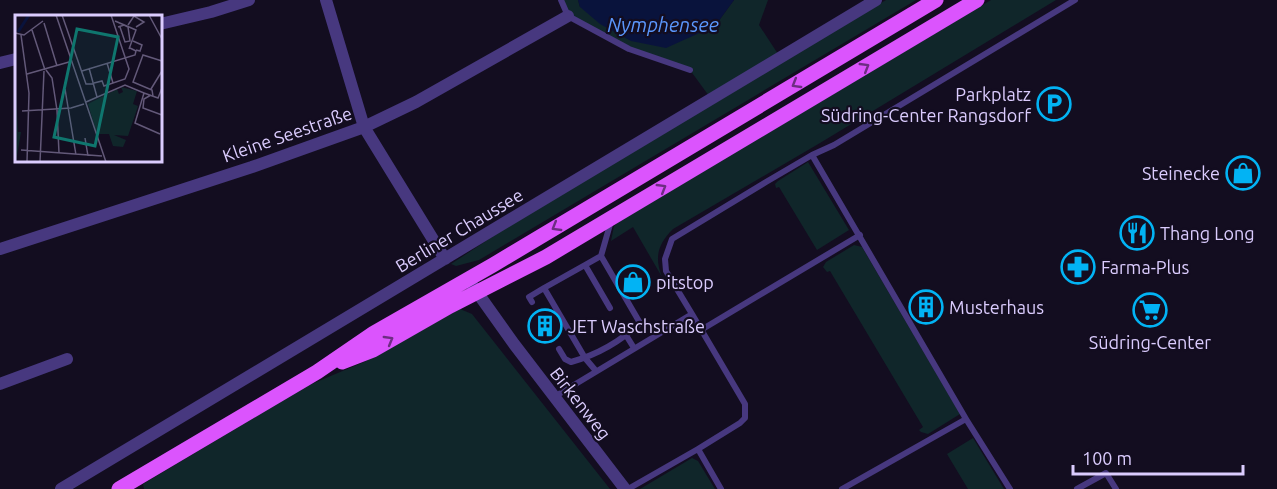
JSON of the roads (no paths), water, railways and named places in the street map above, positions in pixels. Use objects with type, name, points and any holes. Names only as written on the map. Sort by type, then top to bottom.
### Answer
[{"type":"main road","points":[[119,489],[316,372],[374,333],[469,279],[936,0]]},
{"type":"main road","points":[[316,372],[373,350],[450,306],[524,270],[977,0]]},
{"type":"street","points":[[162,24],[249,0]]},
{"type":"street","points":[[326,0],[364,127],[445,259]]},
{"type":"street","name":"Berliner Chaussee","points":[[61,489],[876,0]]},
{"type":"street","name":"Kleine Seestraße","points":[[0,249],[252,167],[364,127],[416,102],[568,16]]},
{"type":"street","points":[[0,63],[15,59]]},
{"type":"street","name":"Birkenweg","points":[[469,279],[554,397],[626,489]]},
{"type":"street","points":[[0,384],[67,359]]},
{"type":"lane","points":[[561,0],[568,16],[629,49],[690,70]]},
{"type":"lane","points":[[626,489],[698,449],[745,418],[746,411],[741,397],[666,271],[665,259],[672,239],[812,155],[843,140],[1075,0]]},
{"type":"lane","points":[[812,155],[966,419],[1010,489]]},
{"type":"lane","points":[[532,302],[529,297],[601,256],[612,218]]},
{"type":"lane","points":[[701,330],[860,236]]},
{"type":"lane","points":[[559,349],[565,359],[571,362],[585,358],[626,336],[640,323],[601,256]]},
{"type":"lane","points":[[585,265],[610,308]]},
{"type":"lane","points":[[544,288],[585,358],[596,371]]},
{"type":"lane","points":[[554,397],[692,314]]},
{"type":"lane","points":[[619,324],[634,348]]},
{"type":"lane","points":[[843,489],[966,419]]},
{"type":"lane","points":[[698,449],[721,489]]},
{"type":"lane","points":[[1077,489],[1106,472],[1116,489]]},
{"type":"water","name":"Nymphensee","points":[[578,0],[734,0],[715,26],[666,48],[631,41],[600,24],[580,7]]},
{"type":"place","name":"Parkplatz Südring-Center Rangsdorf","points":[[1054,104]]},
{"type":"place","name":"Steinecke","points":[[1243,173]]},
{"type":"place","name":"Thang Long","points":[[1137,233]]},
{"type":"place","name":"Farma-Plus","points":[[1078,267]]},
{"type":"place","name":"pitstop","points":[[633,282]]},
{"type":"place","name":"Musterhaus","points":[[926,307]]},
{"type":"place","name":"Südring-Center","points":[[1150,310]]},
{"type":"place","name":"JET Waschstraße","points":[[545,326]]}]
